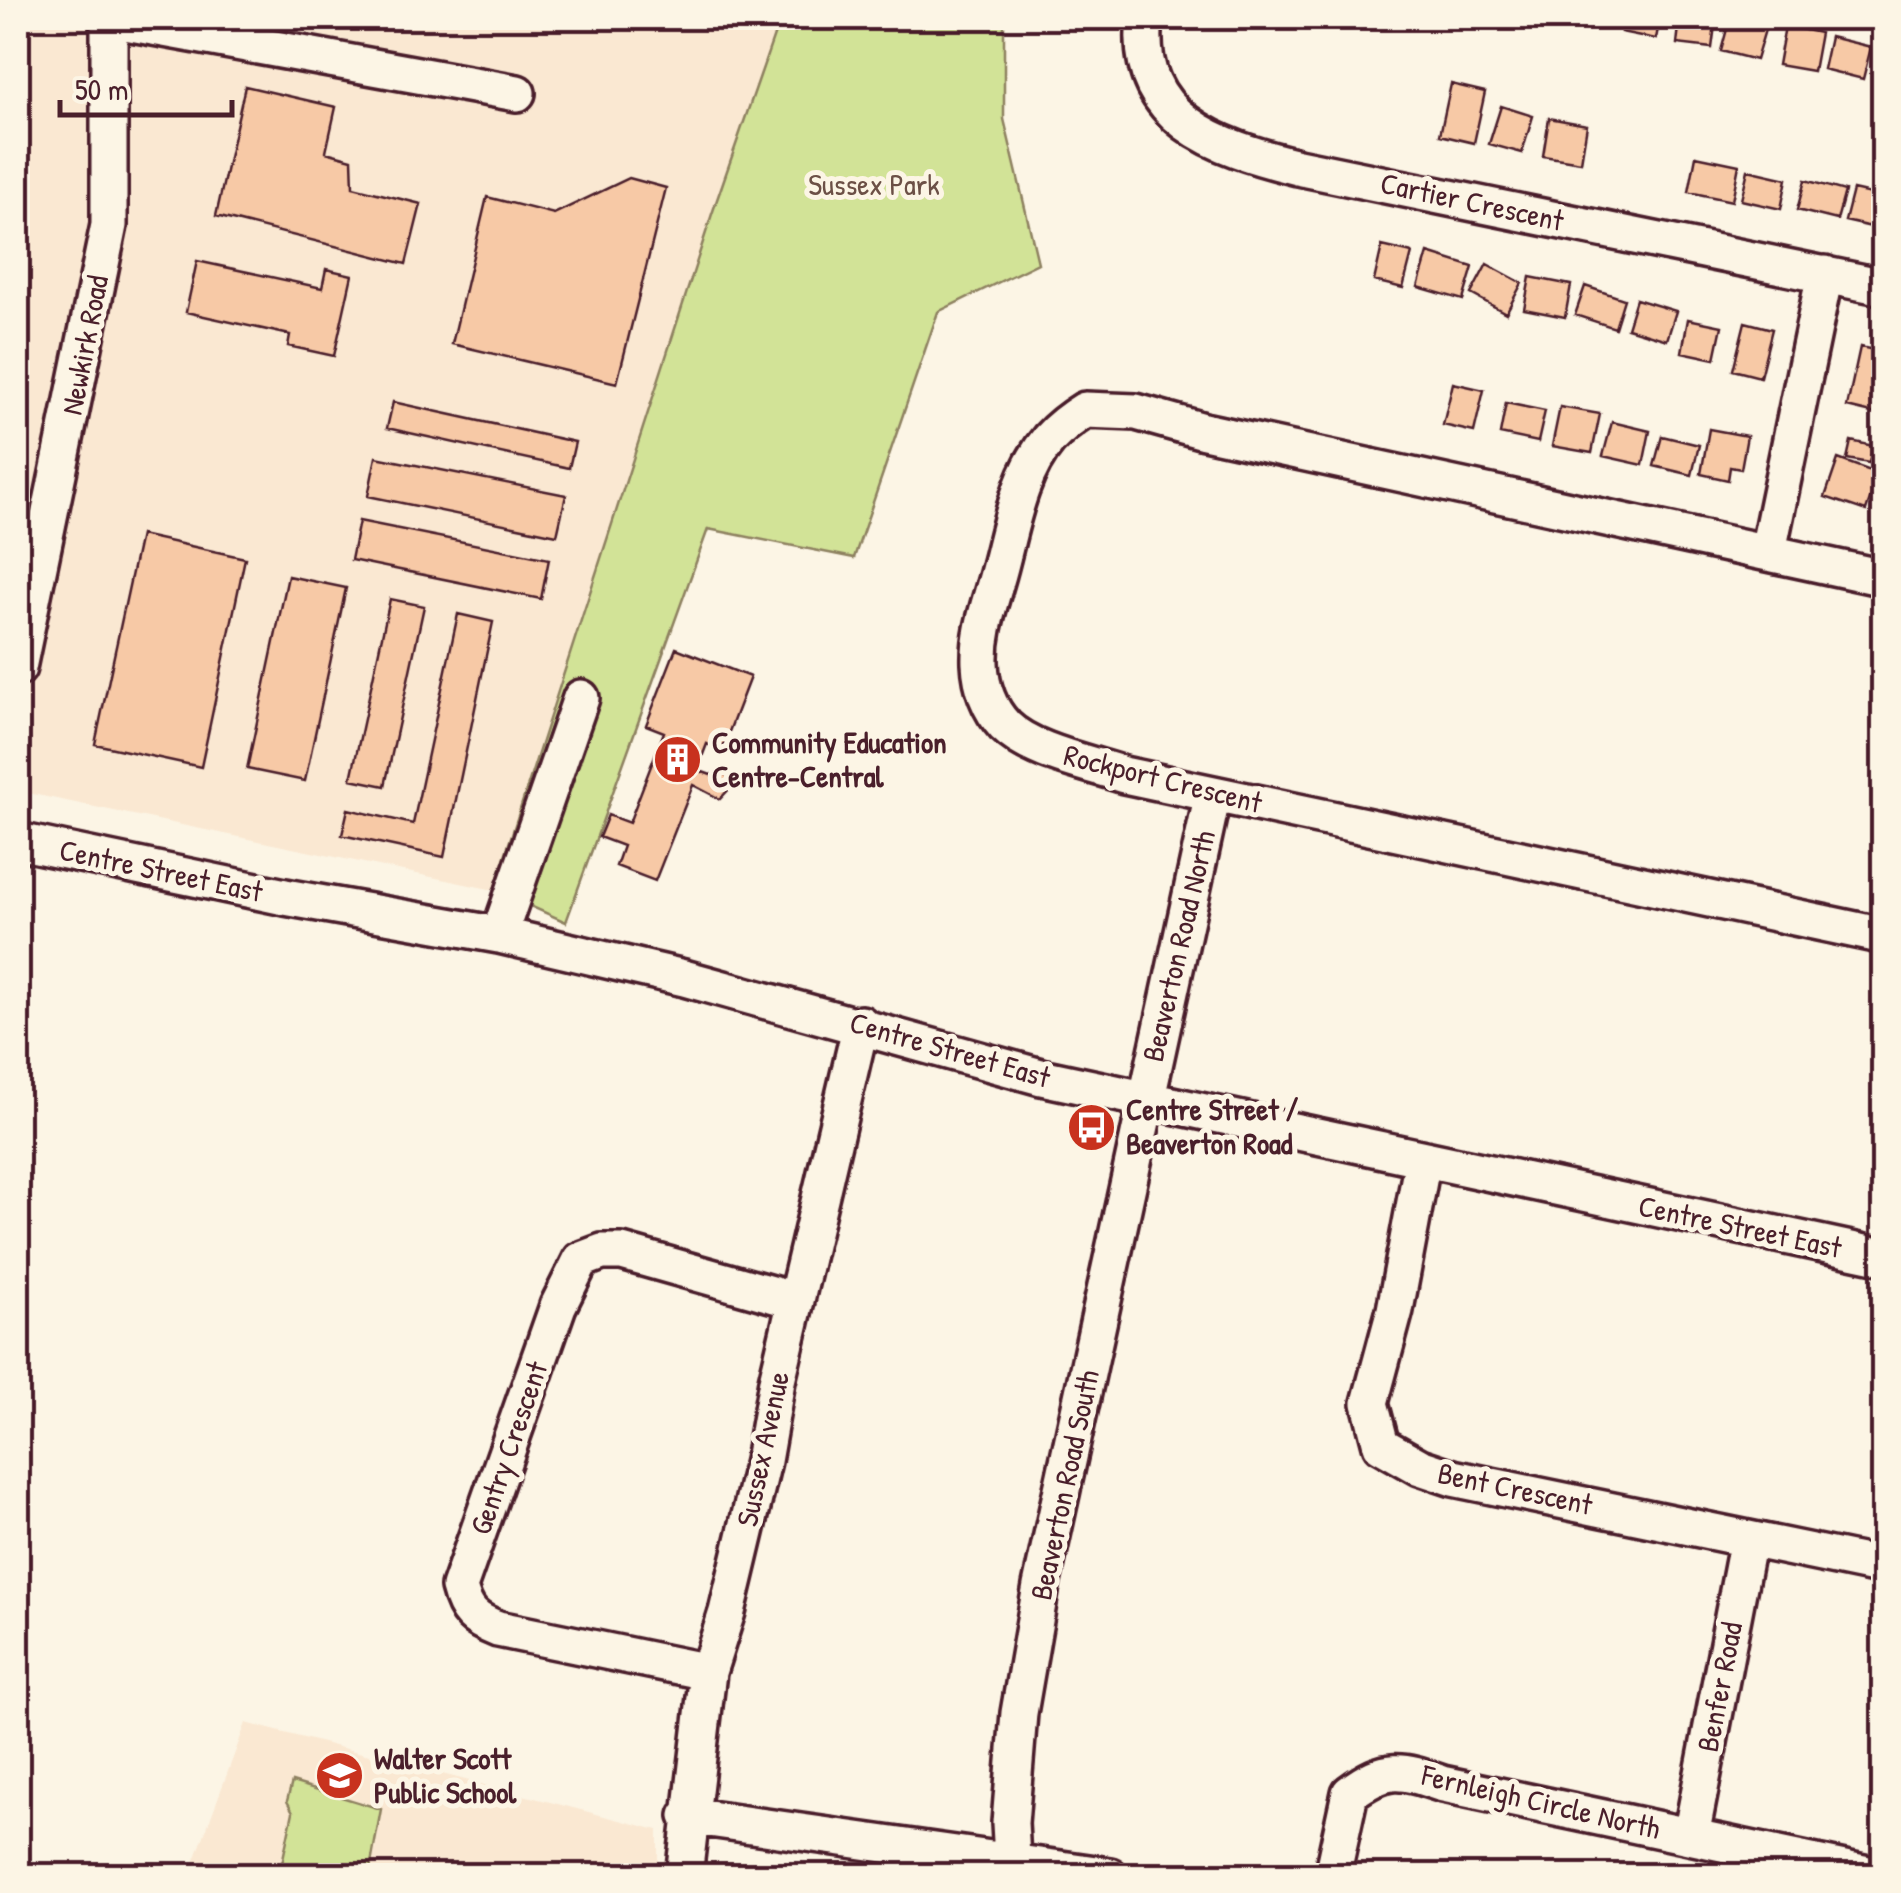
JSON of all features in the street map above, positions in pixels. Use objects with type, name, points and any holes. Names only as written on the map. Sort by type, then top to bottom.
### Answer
[{"type":"street","points":[[109,18],[517,92]]},
{"type":"street","name":"Newkirk Road","points":[[18,668],[110,225],[109,18]]},
{"type":"street","name":"Cartier Crescent","points":[[1145,18],[1142,45],[1148,76],[1160,95],[1179,118],[1207,138],[1236,151],[1884,287]]},
{"type":"street","points":[[1768,551],[1825,274]]},
{"type":"street","name":"Rockport Crescent","points":[[1884,578],[1204,431],[1136,412],[1085,410],[1048,440],[1030,470],[1012,515],[983,621],[980,668],[990,705],[1006,726],[1028,743],[1124,775],[1884,936]]},
{"type":"street","points":[[499,935],[582,698]]},
{"type":"street","name":"Beaverton Road North","points":[[1144,1097],[1213,794]]},
{"type":"street","name":"Centre Street East","points":[[18,841],[286,897],[499,935],[860,1024],[1041,1077],[1882,1252]]},
{"type":"street","name":"Sussex Avenue","points":[[684,1876],[688,1816],[708,1672],[741,1555],[860,1024]]},
{"type":"street","name":"Beaverton Road South","points":[[1013,1868],[1010,1823],[1019,1713],[1040,1586],[1144,1097]]},
{"type":"street","name":"Bent Crescent","points":[[1423,1159],[1396,1310],[1370,1402],[1381,1445],[1420,1468],[1453,1478],[1884,1568]]},
{"type":"street","name":"Gentry Crescent","points":[[708,1672],[498,1630],[475,1620],[464,1606],[459,1587],[558,1306],[581,1260],[602,1252],[622,1252],[796,1301]]},
{"type":"street","name":"Benfer Road","points":[[1692,1836],[1748,1538]]},
{"type":"street","name":"Fernleigh Circle North","points":[[1332,1876],[1350,1793],[1371,1778],[1400,1770],[1443,1784],[1878,1876]]},
{"type":"street","points":[[688,1816],[1013,1868],[1110,1876]]},
{"type":"shaded area","points":[[18,18],[780,18],[712,214],[494,890],[18,791]]},
{"type":"shaded area","name":"Walter Scott Public School","points":[[246,1723],[658,1830],[658,1875],[189,1876]]},
{"type":"green space","name":"Sussex Park","points":[[780,18],[1004,18],[1004,119],[1038,263],[938,312],[854,558],[708,529],[566,922],[494,890],[712,214]]},
{"type":"green space","points":[[292,1782],[381,1809],[369,1875],[318,1875],[281,1868],[293,1812],[287,1801]]},
{"type":"building","points":[[1624,18],[1660,18],[1656,39],[1621,32]]},
{"type":"building","points":[[1680,18],[1716,18],[1712,48],[1677,44]]},
{"type":"building","points":[[1730,18],[1767,23],[1756,60],[1721,51]]},
{"type":"building","points":[[1785,26],[1820,33],[1813,71],[1778,65]]},
{"type":"building","points":[[1830,37],[1871,47],[1863,79],[1823,69]]},
{"type":"building","points":[[1451,84],[1485,92],[1474,143],[1440,135]]},
{"type":"building","points":[[245,86],[336,107],[326,152],[352,159],[353,187],[421,204],[406,264],[216,216]]},
{"type":"building","points":[[1501,106],[1533,116],[1522,153],[1489,144]]},
{"type":"building","points":[[1549,118],[1587,125],[1581,162],[1543,156]]},
{"type":"building","points":[[1696,156],[1739,165],[1732,201],[1689,192]]},
{"type":"building","points":[[1748,170],[1787,179],[1781,209],[1741,200]]},
{"type":"building","points":[[629,178],[666,188],[617,383],[452,344],[487,197],[554,214]]},
{"type":"building","points":[[1805,180],[1845,191],[1837,220],[1797,210]]},
{"type":"building","points":[[1853,190],[1884,197],[1884,230],[1845,221]]},
{"type":"building","points":[[1382,246],[1412,253],[1403,288],[1374,281]]},
{"type":"building","points":[[1428,253],[1473,267],[1463,300],[1418,287]]},
{"type":"building","points":[[197,261],[322,288],[326,269],[352,275],[334,356],[288,346],[290,335],[186,312]]},
{"type":"building","points":[[1487,264],[1522,283],[1506,313],[1471,294]]},
{"type":"building","points":[[1530,277],[1571,285],[1565,317],[1524,309]]},
{"type":"building","points":[[1585,286],[1624,299],[1615,328],[1575,315]]},
{"type":"building","points":[[1636,299],[1676,311],[1667,340],[1627,328]]},
{"type":"building","points":[[1688,319],[1722,326],[1715,359],[1682,352]]},
{"type":"building","points":[[1745,322],[1772,329],[1760,377],[1733,370]]},
{"type":"building","points":[[1860,347],[1884,352],[1876,414],[1847,407]]},
{"type":"building","points":[[1453,383],[1484,390],[1474,432],[1443,425]]},
{"type":"building","points":[[393,402],[575,442],[569,468],[387,428]]},
{"type":"building","points":[[1506,403],[1545,411],[1538,442],[1500,434]]},
{"type":"building","points":[[1560,407],[1600,414],[1592,453],[1552,446]]},
{"type":"building","points":[[1612,422],[1650,431],[1643,465],[1603,456]]},
{"type":"building","points":[[1709,429],[1747,436],[1741,469],[1730,467],[1728,480],[1701,474]]},
{"type":"building","points":[[1662,436],[1699,445],[1692,475],[1654,466]]},
{"type":"building","points":[[1851,441],[1873,446],[1869,463],[1847,459]]},
{"type":"building","points":[[376,457],[566,495],[557,535],[368,496]]},
{"type":"building","points":[[1838,459],[1879,474],[1866,511],[1825,497]]},
{"type":"building","points":[[359,521],[549,559],[541,599],[351,560]]},
{"type":"building","points":[[140,535],[245,558],[201,767],[95,744]]},
{"type":"building","points":[[288,576],[346,588],[305,781],[247,769]]},
{"type":"building","points":[[390,599],[424,606],[385,786],[351,779]]},
{"type":"building","points":[[458,614],[493,622],[444,857],[342,835],[348,809],[413,824]]},
{"type":"building","name":"Community Education Centre-Central","points":[[676,648],[750,677],[722,750],[707,744],[697,770],[729,776],[731,787],[720,799],[693,785],[655,881],[616,866],[623,846],[599,837],[608,815],[629,823],[664,732],[646,725]]},
{"type":"place","name":"Community Education Centre-Central","points":[[677,760]]},
{"type":"place","name":"Centre Street / Beaverton Road","points":[[1091,1127]]},
{"type":"place","name":"Walter Scott Public School","points":[[339,1776]]}]
